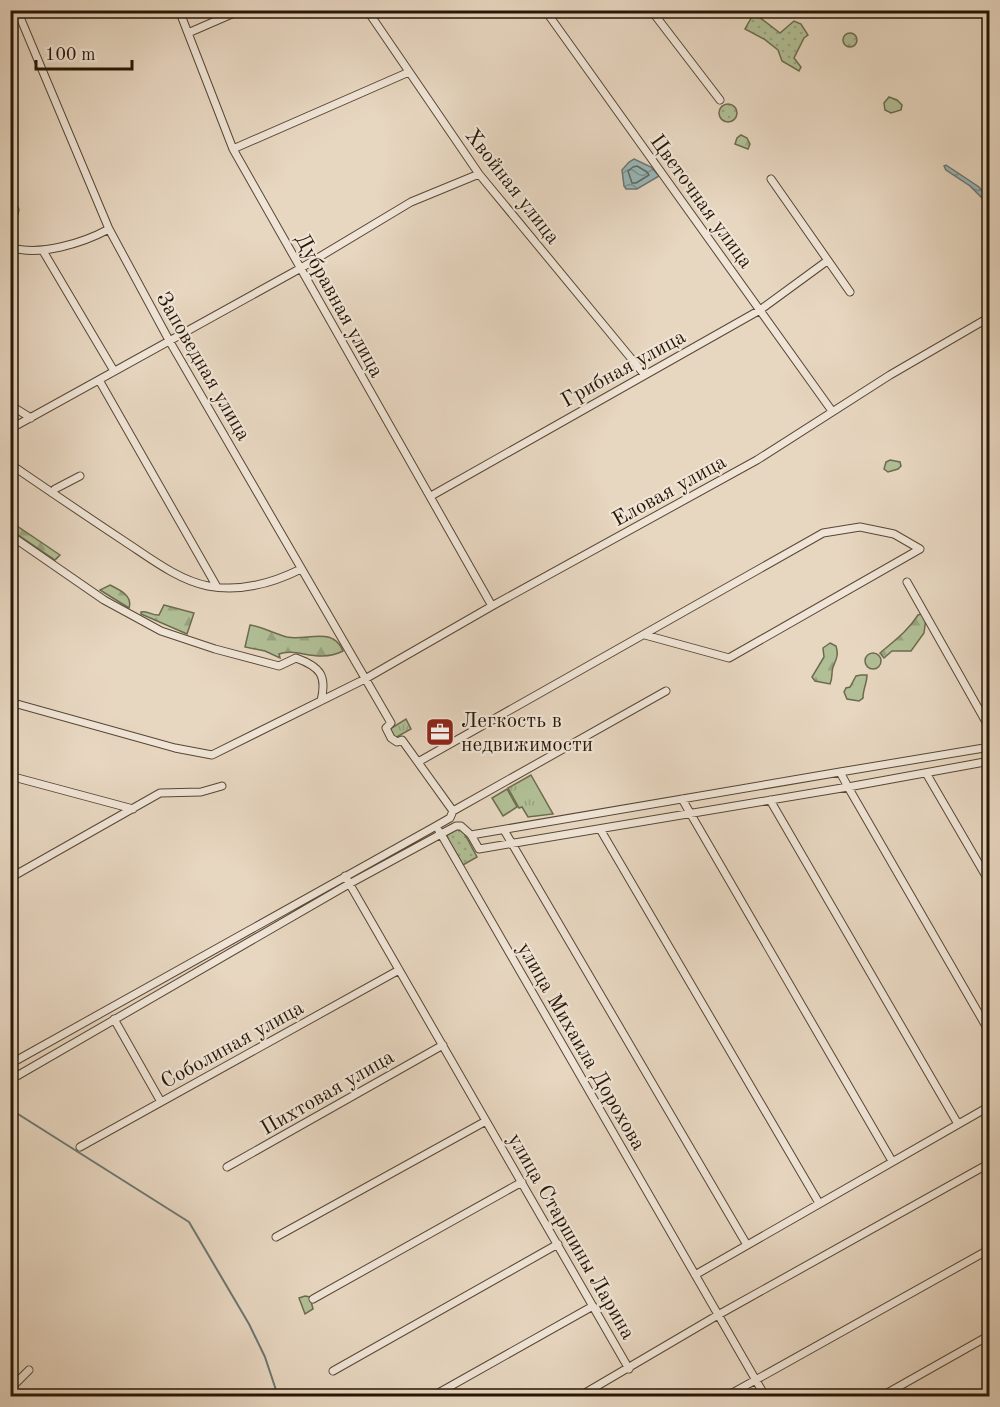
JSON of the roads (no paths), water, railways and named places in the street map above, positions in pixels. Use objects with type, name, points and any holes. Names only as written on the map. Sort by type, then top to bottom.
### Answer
[{"type":"street","name":"Заповедная улица","points":[[17,10],[109,229],[170,342],[391,723],[386,728],[391,738],[397,742],[402,740],[418,762]]},
{"type":"street","name":"Дубравная улица","points":[[179,10],[233,149],[492,606]]},
{"type":"street","points":[[188,33],[241,10]]},
{"type":"street","name":"Хвойная улица","points":[[367,10],[479,174],[644,374]]},
{"type":"street","name":"Цветочная улица","points":[[545,10],[832,411]]},
{"type":"street","points":[[651,10],[720,100]]},
{"type":"street","points":[[233,149],[410,72]]},
{"type":"street","points":[[10,429],[301,268],[411,202],[479,174]]},
{"type":"street","points":[[771,179],[850,292]]},
{"type":"street","points":[[10,200],[15,210],[10,226],[12,248],[33,252],[94,237],[109,229]]},
{"type":"street","points":[[43,250],[114,371]]},
{"type":"street","name":"Грибная улица","points":[[431,496],[760,310],[827,261]]},
{"type":"street","name":"Еловая улица","points":[[10,702],[176,748],[212,755],[365,679],[757,460],[832,411],[982,321]]},
{"type":"street","points":[[99,380],[217,587]]},
{"type":"street","points":[[10,405],[31,418]]},
{"type":"street","points":[[10,464],[148,557],[191,581],[217,587],[259,585],[280,579],[301,569]]},
{"type":"street","points":[[52,493],[55,489],[80,476]]},
{"type":"street","points":[[453,811],[418,762],[824,533],[860,527],[894,534],[920,549],[729,658],[645,636]]},
{"type":"street","points":[[11,536],[104,600],[161,631],[215,649],[279,666],[296,658],[309,663],[322,675],[325,685],[321,701]]},
{"type":"street","points":[[907,582],[990,729]]},
{"type":"street","points":[[10,1064],[436,826],[450,818],[453,811],[666,691]]},
{"type":"street","points":[[471,835],[990,747]]},
{"type":"street","points":[[10,1080],[349,884],[456,826],[461,826],[471,835],[479,849],[990,761]]},
{"type":"street","points":[[840,772],[990,1033]]},
{"type":"street","points":[[926,772],[990,883]]},
{"type":"street","points":[[10,776],[133,809]]},
{"type":"street","points":[[10,878],[160,793],[201,792],[222,786]]},
{"type":"street","points":[[682,799],[892,1161]]},
{"type":"street","points":[[770,800],[958,1124]]},
{"type":"street","name":"улица Михаила Дорохова","points":[[436,826],[765,1396]]},
{"type":"street","points":[[600,829],[819,1203]]},
{"type":"street","points":[[504,830],[747,1245]]},
{"type":"street","name":"улица Старшины Ларина","points":[[345,876],[629,1369]]},
{"type":"street","name":"Соболиная улица","points":[[80,1147],[399,970]]},
{"type":"street","points":[[114,1019],[161,1102]]},
{"type":"street","name":"Пихтовая улица","points":[[227,1167],[443,1045]]},
{"type":"street","points":[[695,1275],[990,1106]]},
{"type":"street","name":"улица Старшины Ларина","points":[[276,1237],[486,1120]]},
{"type":"street","points":[[580,1396],[718,1315],[990,1163]]},
{"type":"street","points":[[313,1299],[522,1182]]},
{"type":"street","points":[[333,1371],[558,1244]]},
{"type":"street","points":[[727,1396],[990,1249]]},
{"type":"street","points":[[433,1396],[593,1306]]},
{"type":"street","points":[[882,1396],[990,1335]]},
{"type":"street","points":[[10,1389],[29,1370]]},
{"type":"water","points":[[634,159],[651,167],[659,176],[637,189],[626,189],[622,170]]},
{"type":"water","points":[[946,165],[979,187],[989,199],[989,208],[988,204],[970,186],[946,170],[944,166]]},
{"type":"waterway","points":[[10,1109],[189,1222],[249,1324],[265,1357],[278,1396]]},
{"type":"place","name":"Легкость в недвижимости","points":[[440,732]]}]
